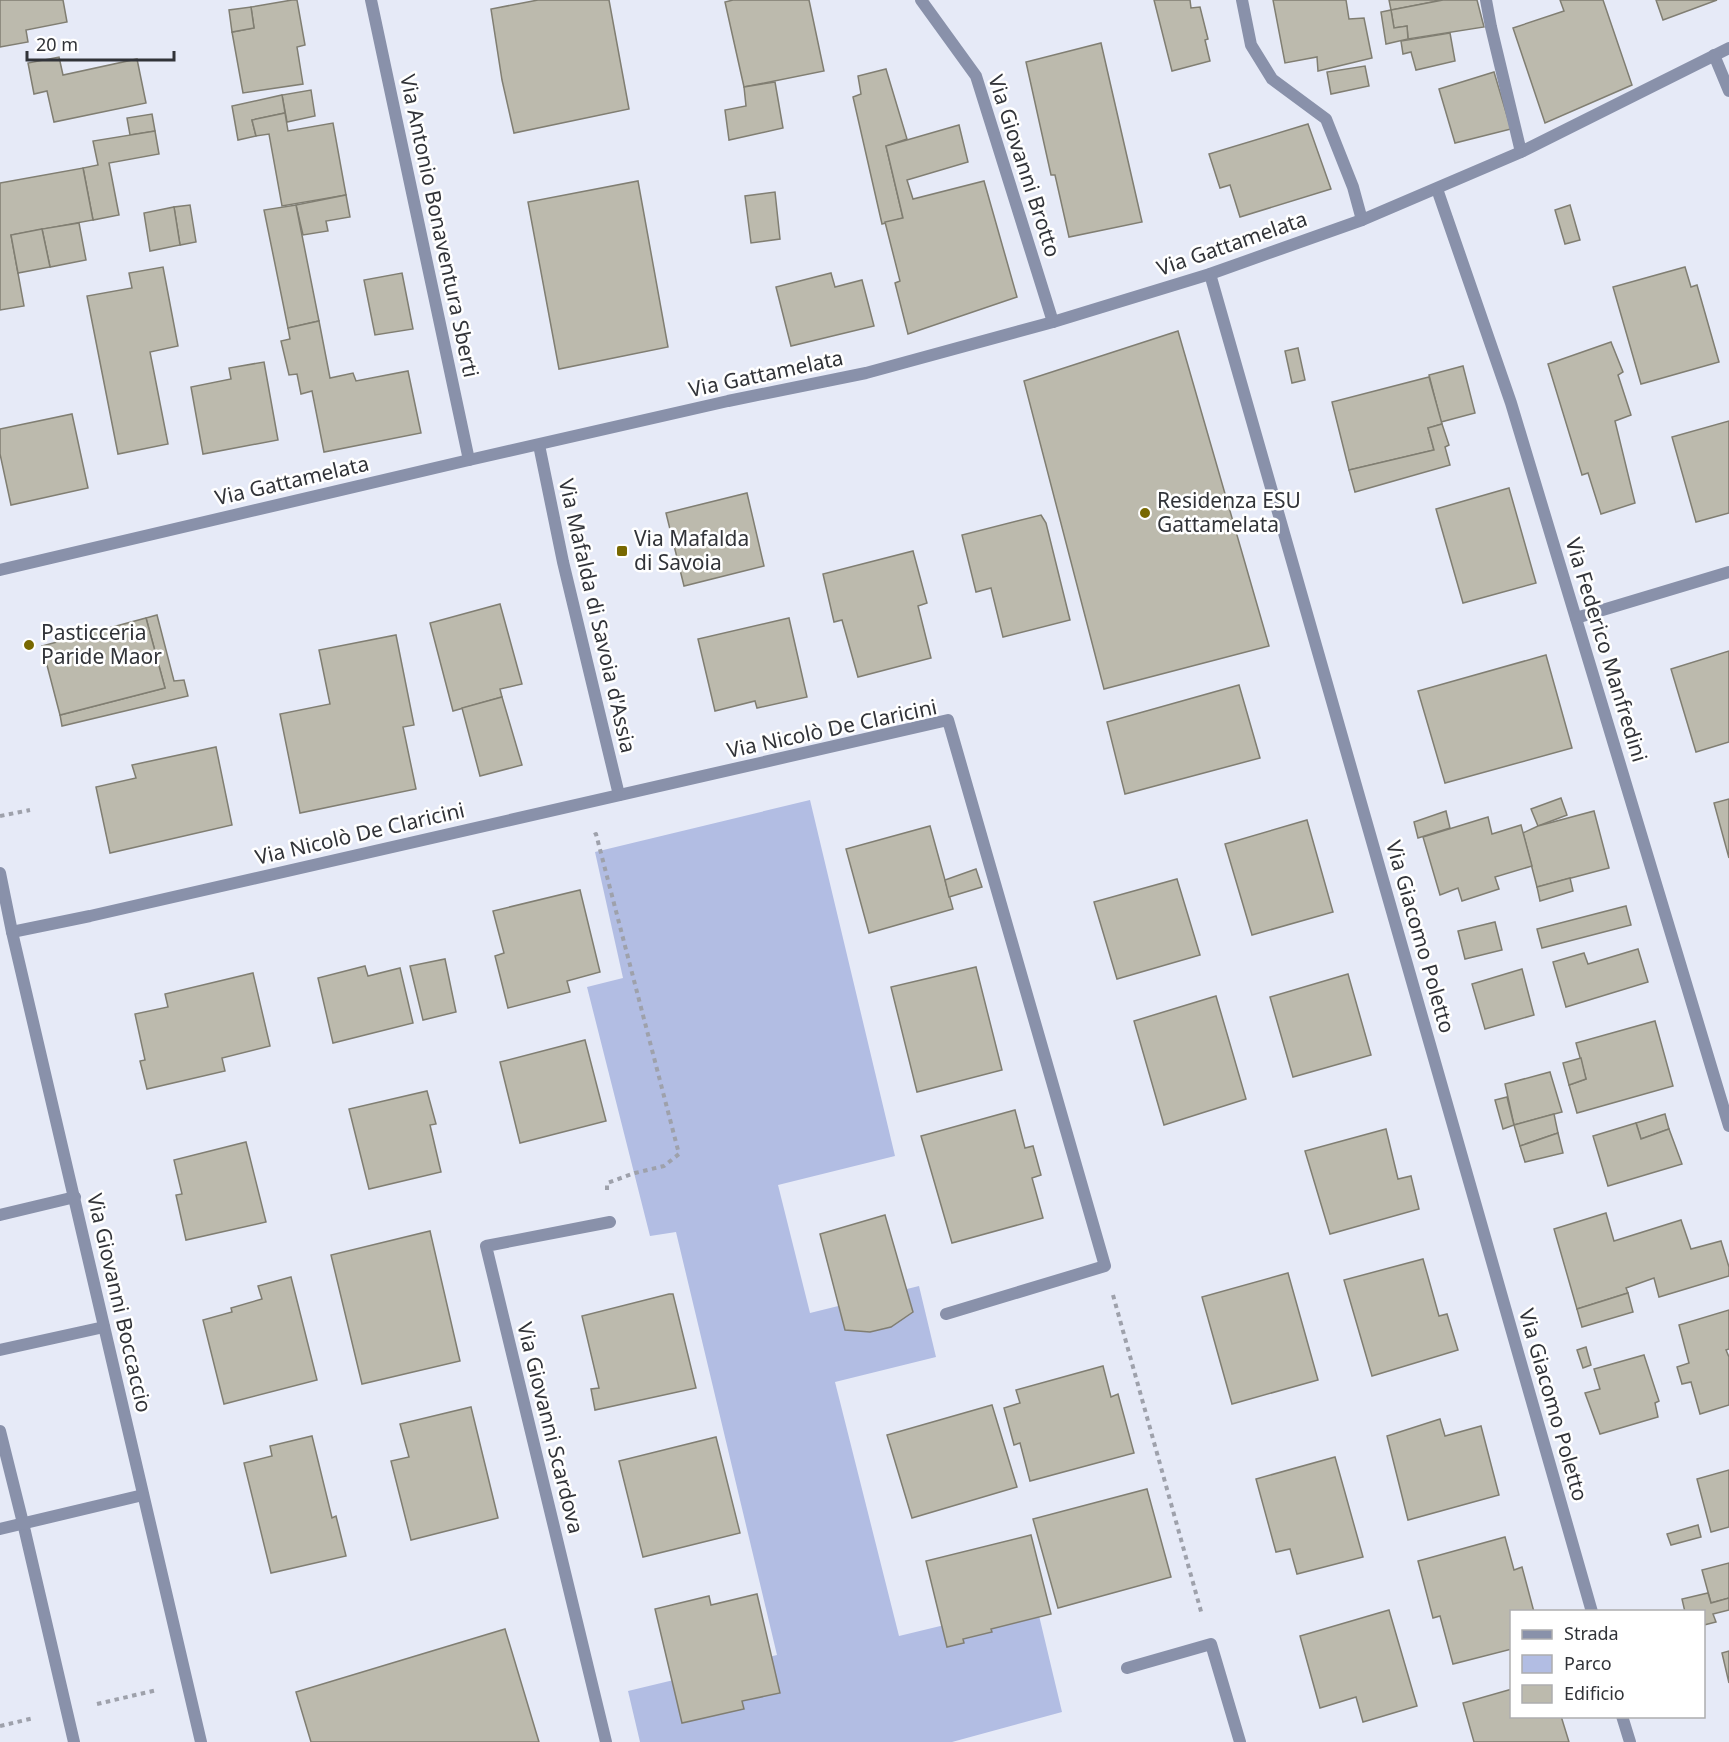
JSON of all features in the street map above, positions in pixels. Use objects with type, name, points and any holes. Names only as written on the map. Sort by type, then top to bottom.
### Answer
[{"type":"street","name":"Via Antonio Bonaventura Sberti","points":[[371,0],[469,460]]},
{"type":"street","name":"Via Giovanni Brotto","points":[[921,0],[976,76],[1053,322]]},
{"type":"street","points":[[1242,0],[1251,45],[1272,79],[1326,119],[1353,187],[1362,220]]},
{"type":"street","points":[[1486,0],[1521,152]]},
{"type":"street","name":"Via Gattamelata","points":[[0,570],[728,401],[866,373],[1053,322],[1210,274],[1362,220],[1521,152],[1729,48]]},
{"type":"street","points":[[1714,55],[1729,92]]},
{"type":"street","name":"Via Federico Manfredini","points":[[1437,189],[1511,404],[1729,1126]]},
{"type":"street","name":"Via Giacomo Poletto","points":[[1210,274],[1592,1610]]},
{"type":"street","name":"Via Mafalda di Savoia d'Assia","points":[[538,445],[563,562],[619,795]]},
{"type":"street","points":[[1576,618],[1729,573]]},
{"type":"street","name":"Via Nicolò De Claricini","points":[[12,932],[948,720],[1105,1266]]},
{"type":"street","name":"Via Giovanni Boccaccio","points":[[0,873],[201,1742]]},
{"type":"street","points":[[0,1215],[75,1197]]},
{"type":"street","name":"Via Giovanni Scardova","points":[[606,1742],[486,1246],[610,1222]]},
{"type":"street","points":[[946,1314],[1105,1266]]},
{"type":"street","points":[[0,1350],[104,1327]]},
{"type":"street","points":[[0,1431],[74,1742]]},
{"type":"street","points":[[0,1528],[143,1495]]},
{"type":"street","points":[[1127,1668],[1210,1644],[1240,1742]]},
{"type":"street","points":[[1623,1718],[1629,1742]]},
{"type":"path","points":[[560,808],[566,840],[596,834],[679,1154],[664,1166],[607,1183],[610,1222]]},
{"type":"path","points":[[0,816],[30,810]]},
{"type":"path","points":[[1105,1266],[1210,1644]]},
{"type":"green space","points":[[810,800],[895,1156],[778,1185],[810,1313],[919,1286],[936,1357],[835,1382],[899,1636],[1036,1603],[1062,1712],[952,1742],[640,1742],[628,1691],[777,1655],[676,1232],[650,1236],[587,987],[623,978],[595,852]]},
{"type":"building","points":[[0,0],[63,0],[67,22],[26,30],[28,42],[0,47]]},
{"type":"building","points":[[297,0],[305,45],[297,47],[303,84],[243,93],[232,32],[254,28],[251,7]]},
{"type":"building","points":[[538,0],[609,0],[629,109],[514,133],[502,80],[491,9]]},
{"type":"building","points":[[733,0],[809,0],[824,71],[744,87],[725,2]]},
{"type":"building","points":[[1154,0],[1190,0],[1191,8],[1200,7],[1208,39],[1205,40],[1210,61],[1172,71]]},
{"type":"building","points":[[1273,0],[1346,0],[1349,19],[1364,18],[1372,58],[1318,71],[1317,57],[1285,63]]},
{"type":"building","points":[[1389,0],[1443,0],[1391,10]]},
{"type":"building","points":[[1443,0],[1477,0],[1484,27],[1408,39],[1407,26],[1394,28],[1391,10]]},
{"type":"building","points":[[1560,0],[1603,0],[1632,85],[1545,123],[1513,28],[1564,11]]},
{"type":"building","points":[[1656,0],[1717,0],[1663,20]]},
{"type":"building","points":[[251,7],[254,28],[232,32],[229,10]]},
{"type":"building","points":[[1391,10],[1394,28],[1407,26],[1408,39],[1386,44],[1381,12]]},
{"type":"building","points":[[1450,33],[1455,61],[1416,70],[1411,52],[1403,54],[1401,41]]},
{"type":"building","points":[[1101,43],[1142,222],[1069,237],[1055,175],[1051,175],[1026,62]]},
{"type":"building","points":[[59,57],[63,75],[137,59],[146,103],[54,122],[47,91],[34,94],[28,63]]},
{"type":"building","points":[[1365,66],[1369,86],[1331,94],[1327,72]]},
{"type":"building","points":[[886,69],[907,139],[886,146],[903,218],[882,224],[853,97],[861,94],[858,76]]},
{"type":"building","points":[[1494,72],[1511,129],[1455,143],[1439,89]]},
{"type":"building","points":[[775,82],[783,128],[729,140],[725,110],[746,106],[744,87]]},
{"type":"building","points":[[311,90],[315,116],[287,122],[282,95]]},
{"type":"building","points":[[282,95],[285,113],[252,120],[256,136],[238,140],[232,106]]},
{"type":"building","points":[[285,113],[288,131],[333,123],[346,195],[282,206],[269,134],[256,136],[252,120]]},
{"type":"building","points":[[152,114],[155,131],[130,135],[127,118]]},
{"type":"building","points":[[1308,124],[1331,189],[1240,217],[1230,185],[1220,188],[1209,154]]},
{"type":"building","points":[[959,125],[968,162],[907,180],[913,199],[984,181],[1017,297],[908,334],[895,283],[900,281],[885,222],[903,218],[886,146]]},
{"type":"building","points":[[155,131],[159,154],[109,163],[119,215],[93,220],[83,168],[98,165],[93,141]]},
{"type":"building","points":[[83,168],[93,220],[11,235],[24,306],[0,310],[0,183]]},
{"type":"building","points":[[638,181],[668,347],[559,369],[528,202]]},
{"type":"building","points":[[775,192],[780,239],[751,243],[745,196]]},
{"type":"building","points":[[346,195],[350,217],[326,221],[328,231],[303,235],[296,205]]},
{"type":"building","points":[[190,205],[196,242],[180,245],[174,207]]},
{"type":"building","points":[[296,205],[319,321],[288,328],[264,210]]},
{"type":"building","points":[[1570,205],[1580,240],[1565,244],[1555,210]]},
{"type":"building","points":[[174,207],[180,245],[150,251],[144,213]]},
{"type":"building","points":[[79,223],[86,260],[50,267],[42,229]]},
{"type":"building","points":[[42,229],[50,267],[18,273],[11,235]]},
{"type":"building","points":[[163,267],[178,346],[150,352],[168,444],[118,454],[87,296],[132,288],[129,273]]},
{"type":"building","points":[[1685,267],[1691,287],[1697,285],[1719,362],[1641,384],[1613,287]]},
{"type":"building","points":[[402,273],[413,329],[375,335],[364,280]]},
{"type":"building","points":[[831,273],[835,287],[862,280],[874,326],[791,346],[776,287]]},
{"type":"building","points":[[319,321],[330,378],[353,373],[356,381],[408,371],[421,433],[324,452],[312,391],[301,394],[297,374],[289,375],[281,341],[290,339],[288,328]]},
{"type":"building","name":"Residenza ESU Gattamelata","points":[[1178,331],[1269,646],[1104,689],[1024,381]]},
{"type":"building","points":[[1611,342],[1623,372],[1618,375],[1631,415],[1615,421],[1635,503],[1601,514],[1588,473],[1582,475],[1548,364]]},
{"type":"building","points":[[1298,348],[1305,380],[1292,383],[1285,351]]},
{"type":"building","points":[[264,362],[278,440],[203,454],[191,387],[231,379],[229,368]]},
{"type":"building","points":[[1463,366],[1475,413],[1441,422],[1429,375]]},
{"type":"building","points":[[1429,377],[1442,424],[1428,428],[1434,450],[1349,470],[1332,402]]},
{"type":"building","points":[[72,414],[88,488],[11,505],[0,454],[0,429]]},
{"type":"building","points":[[1729,421],[1729,513],[1696,522],[1672,437]]},
{"type":"building","points":[[1442,424],[1449,445],[1445,447],[1450,465],[1355,492],[1349,470],[1434,450],[1428,428]]},
{"type":"building","points":[[1509,488],[1536,583],[1463,603],[1436,509]]},
{"type":"building","points":[[747,493],[764,566],[684,586],[666,513]]},
{"type":"building","points":[[1041,515],[1046,523],[1070,620],[1003,637],[991,588],[976,592],[962,535]]},
{"type":"building","points":[[913,551],[927,603],[918,606],[931,658],[858,677],[842,620],[834,622],[823,574]]},
{"type":"building","points":[[500,604],[522,684],[500,689],[502,697],[453,711],[430,623]]},
{"type":"building","points":[[157,615],[174,681],[184,680],[188,696],[62,726],[60,715],[165,688],[146,618]]},
{"type":"building","points":[[146,618],[165,688],[60,715],[42,646]]},
{"type":"building","points":[[789,618],[807,697],[757,708],[755,701],[715,711],[698,639]]},
{"type":"building","points":[[396,635],[414,725],[403,727],[416,789],[300,813],[280,714],[330,704],[319,650]]},
{"type":"building","points":[[1729,651],[1729,742],[1696,752],[1671,669]]},
{"type":"building","points":[[1546,655],[1572,748],[1445,783],[1418,691]]},
{"type":"building","points":[[1239,685],[1260,758],[1125,794],[1107,722]]},
{"type":"building","points":[[502,697],[522,765],[480,776],[462,708]]},
{"type":"building","points":[[216,747],[232,825],[110,853],[96,787],[136,778],[132,765]]},
{"type":"building","points":[[1561,798],[1567,815],[1538,826],[1531,809]]},
{"type":"building","points":[[1729,799],[1729,858],[1714,803]]},
{"type":"building","points":[[1446,811],[1450,828],[1418,838],[1414,822]]},
{"type":"building","points":[[1594,811],[1609,868],[1537,887],[1523,833],[1538,826]]},
{"type":"building","points":[[1488,817],[1492,834],[1521,825],[1532,866],[1495,877],[1499,889],[1462,901],[1458,888],[1440,895],[1423,837]]},
{"type":"building","points":[[1307,820],[1333,912],[1252,935],[1225,844]]},
{"type":"building","points":[[930,826],[953,909],[869,933],[846,849]]},
{"type":"building","points":[[976,869],[982,887],[949,897],[945,880]]},
{"type":"building","points":[[1570,878],[1573,891],[1540,901],[1537,887]]},
{"type":"building","points":[[1177,879],[1200,955],[1117,979],[1094,902]]},
{"type":"building","points":[[580,890],[600,972],[567,981],[570,992],[508,1008],[495,956],[504,953],[493,911]]},
{"type":"building","points":[[1626,906],[1631,925],[1542,948],[1537,929]]},
{"type":"building","points":[[1495,922],[1502,950],[1465,959],[1458,931]]},
{"type":"building","points":[[1638,949],[1648,982],[1566,1007],[1553,962],[1584,953],[1588,964]]},
{"type":"building","points":[[445,959],[456,1012],[423,1020],[410,966]]},
{"type":"building","points":[[365,966],[368,976],[400,968],[413,1023],[333,1043],[318,978]]},
{"type":"building","points":[[976,967],[1002,1070],[917,1092],[891,987]]},
{"type":"building","points":[[1522,969],[1534,1015],[1485,1029],[1472,984]]},
{"type":"building","points":[[253,973],[270,1046],[222,1058],[225,1071],[147,1089],[140,1061],[145,1060],[135,1014],[168,1007],[165,994]]},
{"type":"building","points":[[1348,974],[1371,1055],[1293,1077],[1270,997]]},
{"type":"building","points":[[1216,996],[1246,1099],[1164,1125],[1134,1021]]},
{"type":"building","points":[[1655,1021],[1673,1086],[1577,1113],[1569,1085],[1586,1079],[1576,1043]]},
{"type":"building","points":[[585,1040],[606,1121],[520,1143],[500,1062]]},
{"type":"building","points":[[1581,1058],[1586,1079],[1569,1085],[1563,1063]]},
{"type":"building","points":[[1550,1072],[1562,1112],[1514,1125],[1505,1084]]},
{"type":"building","points":[[427,1091],[436,1124],[430,1125],[441,1172],[369,1189],[349,1109]]},
{"type":"building","points":[[1507,1097],[1514,1125],[1503,1129],[1495,1100]]},
{"type":"building","points":[[1015,1110],[1025,1148],[1033,1146],[1041,1175],[1032,1178],[1043,1218],[952,1243],[921,1136]]},
{"type":"building","points":[[1554,1114],[1558,1133],[1520,1146],[1514,1125]]},
{"type":"building","points":[[1665,1114],[1669,1129],[1641,1139],[1636,1123]]},
{"type":"building","points":[[1636,1123],[1641,1139],[1669,1129],[1682,1164],[1608,1186],[1593,1136]]},
{"type":"building","points":[[1386,1129],[1398,1179],[1411,1176],[1419,1209],[1330,1234],[1305,1151]]},
{"type":"building","points":[[1558,1133],[1563,1153],[1525,1162],[1520,1146]]},
{"type":"building","points":[[246,1142],[266,1222],[186,1240],[176,1195],[182,1194],[174,1160]]},
{"type":"building","points":[[1606,1213],[1614,1241],[1681,1220],[1691,1249],[1721,1241],[1729,1267],[1729,1276],[1659,1297],[1654,1278],[1626,1288],[1628,1293],[1577,1309],[1554,1229]]},
{"type":"building","points":[[885,1215],[913,1312],[891,1327],[870,1332],[845,1330],[820,1234]]},
{"type":"building","points":[[430,1231],[460,1361],[362,1384],[331,1255]]},
{"type":"building","points":[[1423,1259],[1439,1316],[1447,1314],[1458,1350],[1372,1376],[1344,1280]]},
{"type":"building","points":[[1288,1273],[1318,1380],[1232,1404],[1202,1297]]},
{"type":"building","points":[[291,1277],[317,1380],[224,1404],[203,1320],[232,1312],[231,1308],[262,1299],[258,1286]]},
{"type":"building","points":[[1628,1293],[1633,1312],[1582,1327],[1577,1309]]},
{"type":"building","points":[[673,1294],[696,1388],[595,1410],[591,1389],[599,1388],[582,1316]]},
{"type":"building","points":[[1729,1310],[1729,1349],[1726,1350],[1729,1357],[1729,1405],[1700,1414],[1691,1382],[1682,1384],[1677,1367],[1689,1363],[1679,1325]]},
{"type":"building","points":[[1586,1347],[1591,1365],[1583,1368],[1577,1350]]},
{"type":"building","points":[[1644,1355],[1659,1401],[1655,1403],[1658,1417],[1600,1434],[1585,1393],[1600,1389],[1594,1369]]},
{"type":"building","points":[[1103,1366],[1111,1397],[1118,1394],[1134,1453],[1030,1481],[1020,1443],[1014,1445],[1004,1408],[1020,1403],[1016,1390]]},
{"type":"building","points":[[992,1405],[1017,1487],[912,1518],[887,1435]]},
{"type":"building","points":[[471,1407],[498,1518],[411,1540],[391,1461],[409,1457],[400,1424]]},
{"type":"building","points":[[1440,1419],[1445,1436],[1481,1426],[1499,1495],[1408,1520],[1387,1436]]},
{"type":"building","points":[[312,1436],[332,1518],[336,1516],[346,1556],[271,1573],[244,1463],[272,1456],[270,1446]]},
{"type":"building","points":[[716,1437],[740,1533],[643,1557],[619,1461]]},
{"type":"building","points":[[1335,1457],[1363,1557],[1297,1574],[1290,1549],[1276,1552],[1256,1479]]},
{"type":"building","points":[[1729,1470],[1729,1527],[1711,1532],[1697,1479]]},
{"type":"building","points":[[1147,1489],[1171,1577],[1058,1608],[1033,1519]]},
{"type":"building","points":[[1698,1525],[1701,1537],[1671,1545],[1667,1534]]},
{"type":"building","points":[[1031,1535],[1051,1614],[991,1629],[992,1632],[963,1639],[964,1643],[947,1647],[926,1561]]},
{"type":"building","points":[[1505,1537],[1514,1570],[1522,1567],[1533,1610],[1510,1610],[1510,1650],[1453,1664],[1440,1616],[1433,1618],[1418,1561]]},
{"type":"building","points":[[1729,1563],[1729,1598],[1711,1603],[1702,1570]]},
{"type":"building","points":[[1708,1593],[1711,1603],[1729,1598],[1729,1610],[1713,1614],[1716,1622],[1705,1625],[1705,1610],[1685,1610],[1682,1599]]},
{"type":"building","points":[[757,1594],[780,1693],[742,1701],[744,1709],[682,1723],[655,1609],[709,1596],[711,1605]]},
{"type":"building","points":[[1389,1610],[1417,1706],[1363,1722],[1356,1697],[1320,1708],[1300,1636]]},
{"type":"building","points":[[505,1629],[539,1742],[311,1742],[296,1692]]},
{"type":"building","points":[[1729,1651],[1729,1683],[1722,1653]]},
{"type":"building","points":[[1510,1690],[1510,1718],[1562,1718],[1569,1742],[1474,1742],[1463,1703]]},
{"type":"place","name":"Residenza ESU Gattamelata","points":[[1145,513]]},
{"type":"place","name":"Via Mafalda di Savoia","points":[[622,551]]},
{"type":"place","name":"Pasticceria Paride Maor","points":[[29,645]]}]
